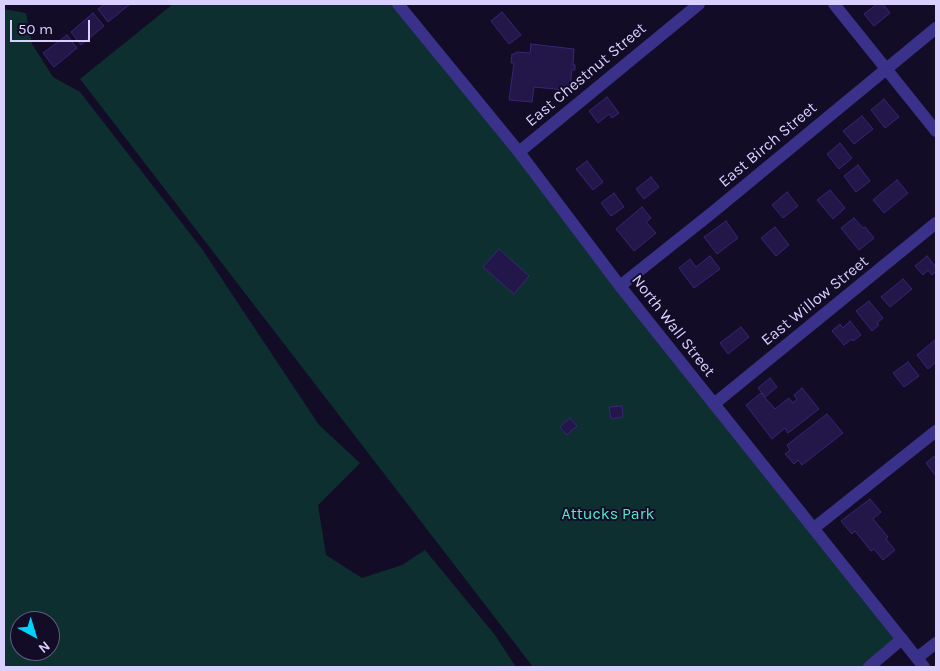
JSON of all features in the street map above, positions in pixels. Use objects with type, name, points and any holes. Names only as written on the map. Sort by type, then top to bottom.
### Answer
[{"type":"street","name":"North Wall Street","points":[[398,4],[518,152],[620,286],[920,662]]},
{"type":"street","name":"East Chestnut Street","points":[[518,152],[699,4]]},
{"type":"street","points":[[834,4],[936,131]]},
{"type":"street","name":"East Birch Street","points":[[620,286],[936,28]]},
{"type":"street","name":"East Willow Street","points":[[714,404],[936,224]]},
{"type":"street","points":[[814,528],[936,431]]},
{"type":"street","points":[[868,667],[902,639]]},
{"type":"street","points":[[920,662],[936,643]]},
{"type":"green space","name":"Attucks Park","points":[[173,4],[402,4],[902,639],[869,667],[533,667],[80,79]]},
{"type":"green space","points":[[4,9],[26,13],[32,44],[53,77],[80,92],[202,249],[319,425],[360,463],[318,505],[326,555],[362,578],[402,565],[425,550],[495,635],[516,667],[4,667]]},
{"type":"building","points":[[105,4],[130,4],[108,22],[98,9]]},
{"type":"building","points":[[877,4],[883,4],[890,13],[874,26],[864,14]]},
{"type":"building","points":[[502,12],[521,35],[509,44],[491,21]]},
{"type":"building","points":[[93,13],[104,26],[81,45],[71,32]]},
{"type":"building","points":[[67,35],[77,48],[54,67],[43,53]]},
{"type":"building","points":[[531,44],[574,49],[573,65],[575,65],[575,70],[572,70],[570,86],[566,86],[565,90],[534,87],[532,102],[509,100],[514,63],[511,63],[512,54],[516,52],[530,53]]},
{"type":"building","points":[[607,97],[619,113],[612,118],[609,114],[598,123],[589,111]]},
{"type":"building","points":[[884,99],[899,117],[885,128],[871,110]]},
{"type":"building","points":[[862,116],[873,129],[854,144],[843,131]]},
{"type":"building","points":[[840,143],[852,158],[839,169],[827,154]]},
{"type":"building","points":[[587,161],[603,182],[593,190],[576,169]]},
{"type":"building","points":[[858,165],[870,181],[856,192],[844,176]]},
{"type":"building","points":[[651,177],[659,187],[644,199],[636,189]]},
{"type":"building","points":[[897,180],[908,193],[884,213],[873,200]]},
{"type":"building","points":[[830,190],[845,208],[833,219],[817,200]]},
{"type":"building","points":[[787,192],[798,206],[783,218],[772,205]]},
{"type":"building","points":[[614,193],[624,207],[611,216],[601,203]]},
{"type":"building","points":[[642,207],[651,218],[646,222],[656,233],[634,251],[616,229]]},
{"type":"building","points":[[854,218],[874,238],[859,250],[841,228]]},
{"type":"building","points":[[726,221],[738,238],[717,254],[704,237]]},
{"type":"building","points":[[775,227],[789,245],[776,256],[761,238]]},
{"type":"building","points":[[499,249],[529,276],[514,294],[483,267]]},
{"type":"building","points":[[710,256],[720,269],[694,288],[679,268],[690,259],[696,267]]},
{"type":"building","points":[[927,256],[936,267],[936,271],[932,275],[928,270],[923,275],[915,266]]},
{"type":"building","points":[[903,279],[912,289],[890,307],[881,297]]},
{"type":"building","points":[[869,301],[883,318],[872,331],[856,311]]},
{"type":"building","points":[[850,321],[861,335],[844,345],[832,331],[840,324],[843,328]]},
{"type":"building","points":[[741,327],[749,337],[728,354],[720,343]]},
{"type":"building","points":[[935,340],[936,362],[928,369],[917,355]]},
{"type":"building","points":[[908,362],[919,376],[904,387],[893,373]]},
{"type":"building","points":[[770,378],[777,387],[765,397],[758,388]]},
{"type":"building","points":[[802,388],[819,409],[788,433],[785,428],[772,439],[746,405],[761,393],[775,409],[789,398],[793,403],[797,399],[794,395]]},
{"type":"building","points":[[622,406],[623,417],[611,419],[609,407]]},
{"type":"building","points":[[827,414],[843,433],[802,465],[798,460],[794,464],[785,454],[790,450],[787,445]]},
{"type":"building","points":[[570,418],[577,426],[567,435],[560,427]]},
{"type":"building","points":[[936,455],[936,476],[926,463]]},
{"type":"building","points":[[870,499],[881,512],[873,519],[888,537],[886,539],[895,550],[883,560],[874,549],[871,551],[855,531],[852,534],[841,521]]}]
